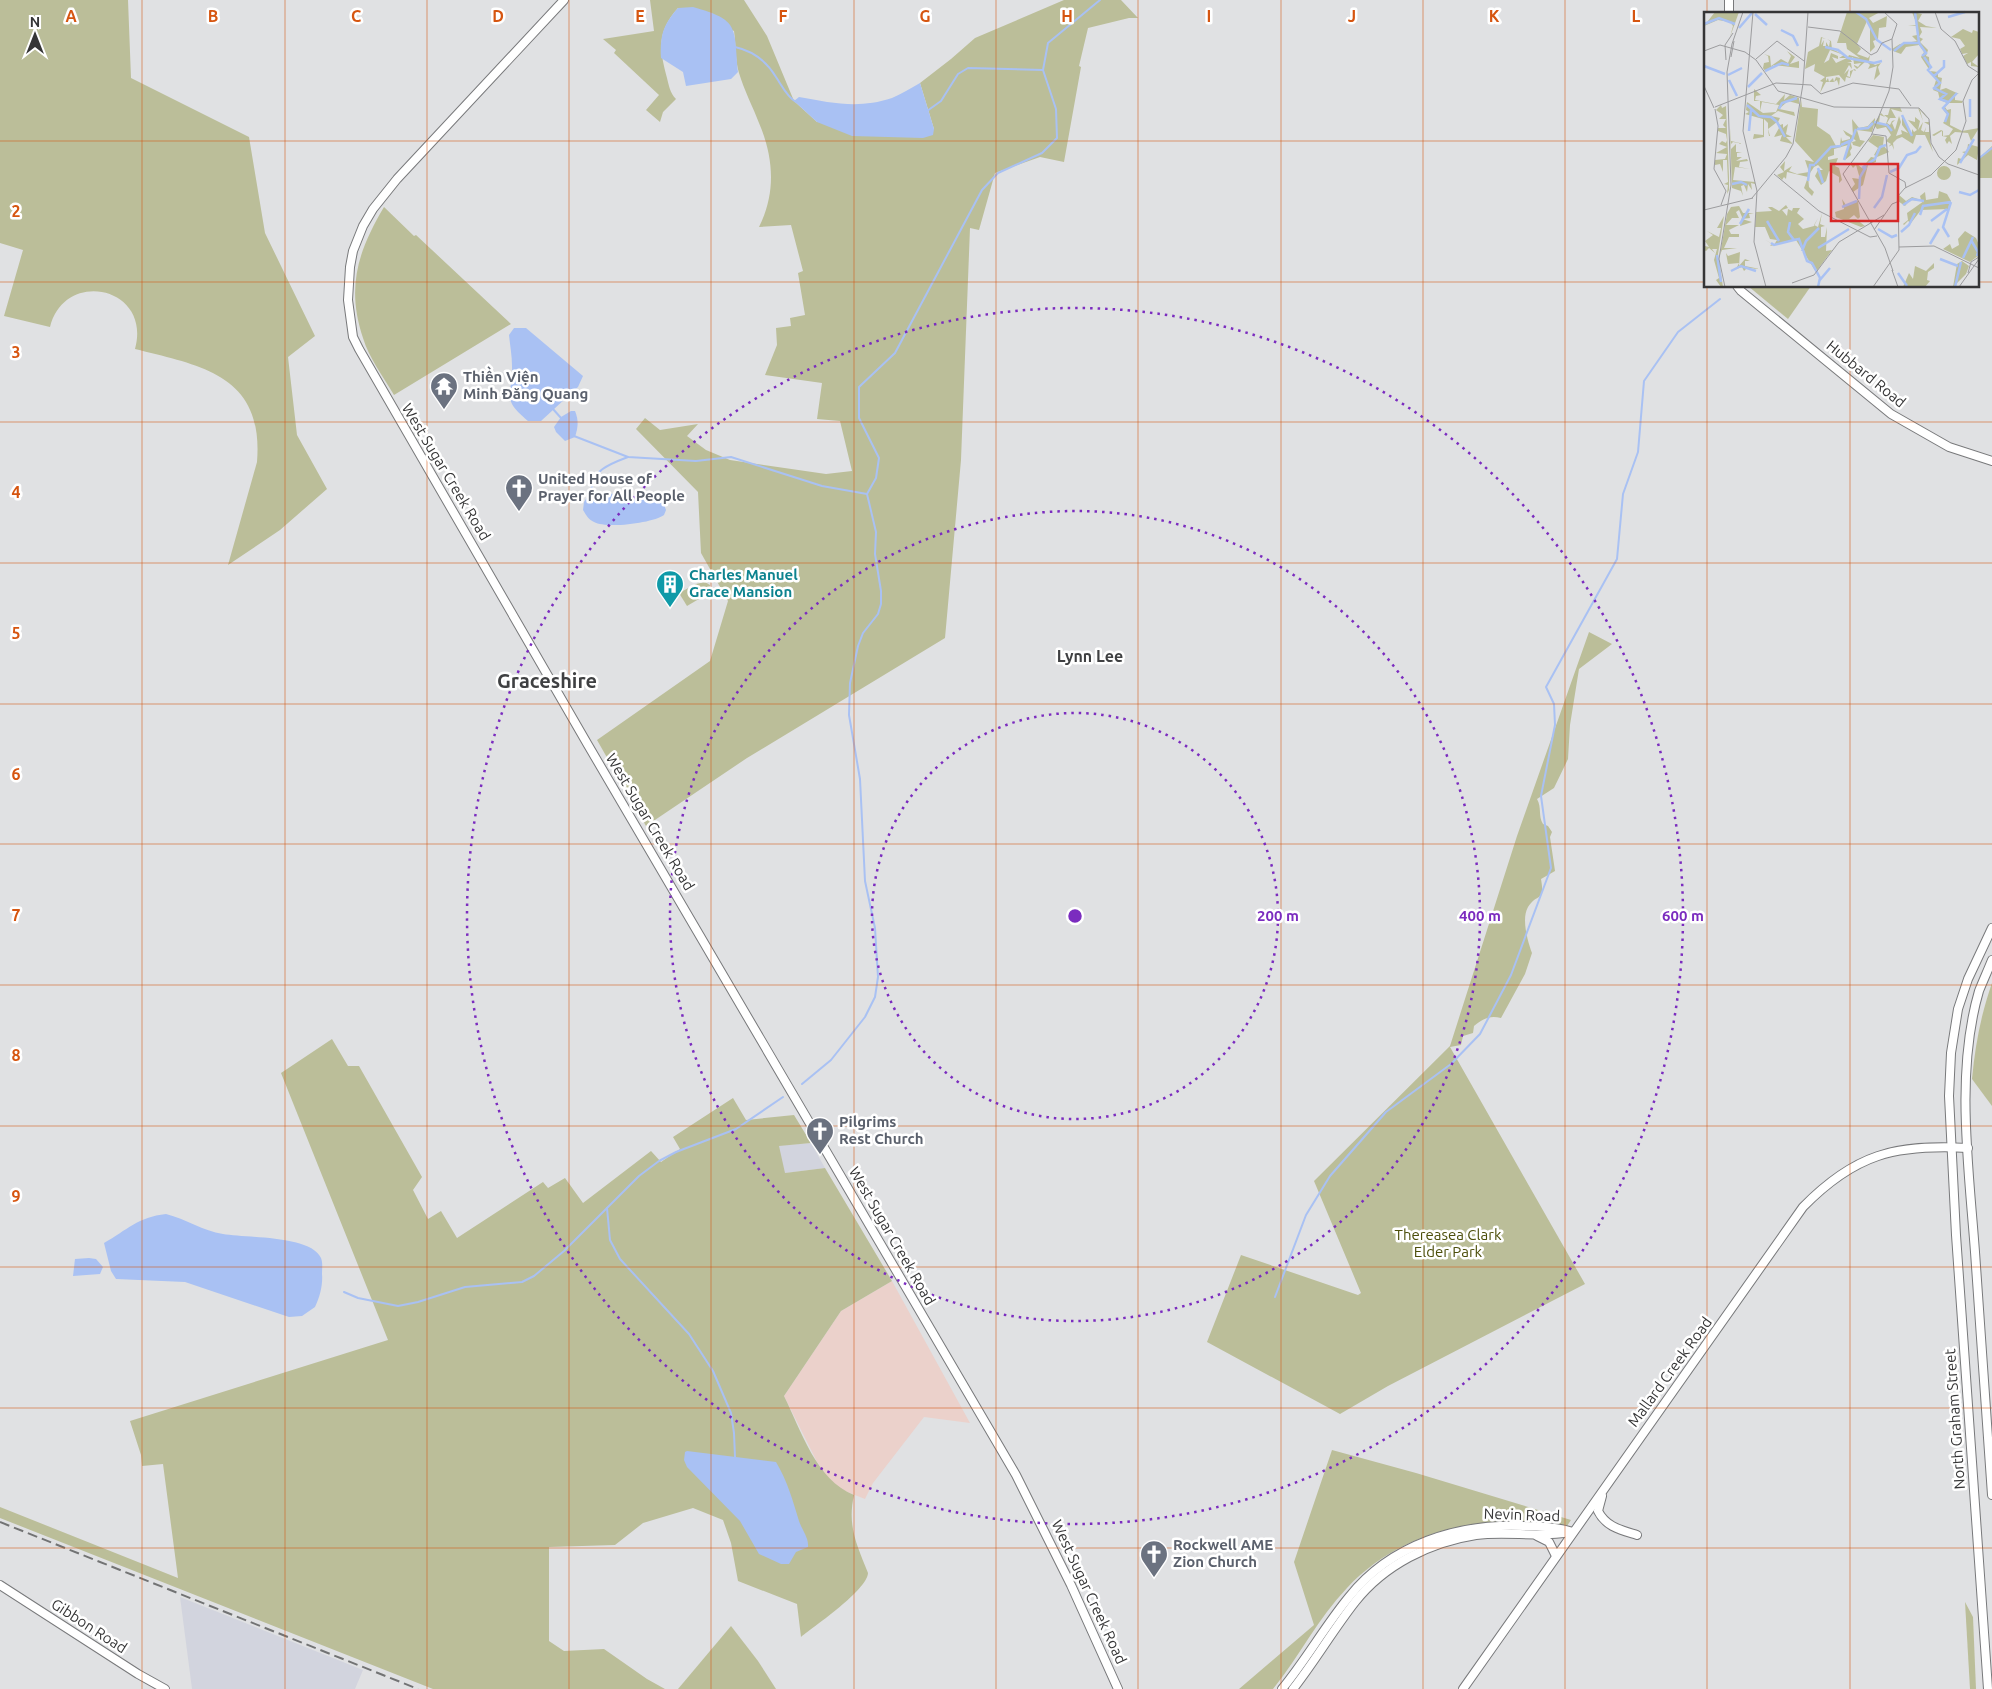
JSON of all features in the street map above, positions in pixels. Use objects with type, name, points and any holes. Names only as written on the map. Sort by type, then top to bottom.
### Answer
[{"type":"main road","name":"West Sugar Creek Road","points":[[564,0],[397,179],[373,209],[358,236],[350,267],[348,300],[353,337],[573,720],[1016,1475],[1071,1585],[1118,1689]]},
{"type":"main road","name":"Hubbard Road","points":[[1739,288],[1891,414],[1948,447],[1992,460]]},
{"type":"main road","points":[[1952,1147],[1949,1080],[1954,1030],[1968,979],[1992,928]]},
{"type":"main road","points":[[1992,960],[1980,990],[1969,1040],[1966,1076],[1968,1148],[1992,1495]]},
{"type":"main road","name":"North Graham Street","points":[[1952,1147],[1956,1235],[1988,1689]]},
{"type":"main road","name":"Mallard Creek Road","points":[[1462,1689],[1807,1202],[1840,1174],[1862,1161],[1901,1150],[1968,1148]]},
{"type":"main road","points":[[1605,1487],[1599,1504],[1600,1515],[1608,1524],[1615,1528],[1637,1535]]},
{"type":"main road","name":"Nevin Road","points":[[1282,1689],[1349,1596],[1373,1573],[1408,1548],[1454,1531],[1492,1525],[1548,1526],[1573,1532]]},
{"type":"main road","name":"Nevin Road","points":[[1293,1689],[1356,1601],[1392,1568],[1412,1556],[1456,1539],[1500,1533],[1552,1536],[1573,1532]]},
{"type":"main road","points":[[1533,1534],[1549,1542],[1556,1556]]},
{"type":"main road","name":"Gibbon Road","points":[[0,1585],[138,1674],[165,1689]]},
{"type":"shaded area","points":[[811,1143],[825,1168],[778,1174],[762,1147]]},
{"type":"shaded area","points":[[892,1281],[970,1423],[924,1417],[873,1483],[865,1499],[842,1490],[827,1477],[816,1460],[784,1396],[841,1311]]},
{"type":"shaded area","points":[[180,1597],[363,1670],[355,1689],[192,1689]]},
{"type":"green space","points":[[0,0],[128,0],[131,78],[249,137],[265,233],[315,336],[288,357],[297,435],[327,489],[280,530],[228,565],[257,462],[257,433],[250,410],[239,392],[224,379],[205,369],[135,349],[137,328],[131,311],[120,299],[104,293],[88,292],[72,297],[59,308],[50,327],[4,316],[23,250],[0,243]]},
{"type":"green space","points":[[650,0],[744,0],[767,36],[794,101],[817,122],[934,129],[920,83],[975,38],[1064,0],[1121,0],[1138,18],[1129,18],[1088,28],[1079,66],[1081,67],[1064,162],[1040,157],[995,173],[979,230],[970,228],[961,460],[945,638],[747,758],[646,826],[597,740],[710,661],[728,601],[701,553],[698,492],[636,429],[645,418],[660,430],[698,424],[687,436],[706,450],[730,460],[826,474],[852,471],[840,421],[817,419],[822,383],[765,375],[777,345],[776,328],[791,326],[790,318],[805,315],[798,273],[803,271],[791,225],[759,227],[768,201],[771,175],[770,162],[764,136],[739,73],[734,31],[678,8],[666,25],[661,49],[669,87],[676,99],[663,112],[660,122],[646,110],[659,95],[614,53],[616,50],[603,39],[654,31]]},
{"type":"green space","points":[[1992,146],[1992,178],[1980,178],[1980,157]]},
{"type":"green space","points":[[384,207],[511,324],[394,395],[373,360],[363,338],[355,302],[357,270],[361,254]]},
{"type":"green space","points":[[1750,288],[1810,288],[1788,319]]},
{"type":"green space","points":[[705,582],[710,585],[710,590],[687,606],[679,593],[696,584]]},
{"type":"green space","name":"Thereasea Clark Elder Park","points":[[1589,632],[1612,644],[1579,669],[1570,725],[1568,759],[1554,788],[1537,799],[1543,824],[1548,826],[1552,832],[1550,837],[1555,871],[1541,879],[1541,894],[1532,902],[1526,912],[1526,930],[1532,953],[1525,974],[1501,1018],[1490,1017],[1483,1020],[1474,1026],[1473,1033],[1463,1036],[1461,1045],[1450,1047],[1585,1284],[1388,1386],[1340,1414],[1207,1342],[1241,1255],[1358,1295],[1361,1293],[1314,1181],[1450,1046],[1517,836]]},
{"type":"green space","points":[[1992,983],[1992,1106],[1972,1079],[1979,1030]]},
{"type":"green space","points":[[332,1039],[348,1066],[359,1066],[422,1177],[413,1190],[428,1219],[441,1211],[457,1238],[543,1182],[548,1188],[565,1178],[583,1203],[651,1151],[661,1162],[680,1149],[673,1137],[733,1098],[746,1120],[794,1115],[811,1143],[779,1146],[785,1173],[825,1168],[892,1281],[841,1311],[784,1396],[811,1453],[820,1466],[829,1478],[841,1488],[854,1495],[852,1526],[868,1573],[865,1580],[850,1598],[801,1637],[797,1604],[738,1581],[731,1543],[723,1520],[693,1508],[643,1523],[615,1545],[549,1547],[549,1641],[564,1651],[604,1649],[647,1679],[665,1689],[433,1689],[0,1518],[0,1507],[178,1578],[163,1464],[142,1466],[141,1455],[130,1421],[388,1340],[281,1073]]},
{"type":"green space","points":[[1332,1450],[1416,1473],[1571,1520],[1567,1526],[1511,1522],[1466,1526],[1443,1531],[1401,1547],[1364,1572],[1347,1588],[1327,1612],[1273,1689],[1239,1689],[1314,1625],[1294,1562]]},
{"type":"green space","points":[[1965,1602],[1973,1617],[1976,1689],[1970,1689]]},
{"type":"green space","points":[[731,1626],[758,1661],[776,1689],[678,1689]]},
{"type":"water","points":[[693,7],[719,16],[727,21],[732,28],[736,45],[738,72],[731,79],[686,86],[683,72],[661,58],[662,37],[669,20],[678,8]]},
{"type":"water","points":[[920,83],[934,129],[933,135],[923,138],[852,136],[817,122],[794,101],[799,97],[834,103],[868,103],[892,98]]},
{"type":"water","points":[[514,328],[526,328],[583,376],[578,387],[541,421],[528,421],[519,413],[511,401],[512,362],[509,335]]},
{"type":"water","points":[[571,411],[575,411],[578,421],[577,430],[575,437],[565,441],[556,432],[554,427],[561,417]]},
{"type":"water","points":[[591,491],[662,499],[666,510],[664,515],[658,518],[640,523],[600,524],[591,520],[583,510],[584,502]]},
{"type":"water","points":[[166,1214],[216,1232],[291,1241],[305,1245],[315,1251],[322,1262],[322,1286],[315,1307],[302,1316],[289,1317],[185,1282],[116,1279],[111,1271],[104,1243],[140,1221]]},
{"type":"water","points":[[75,1259],[96,1259],[103,1267],[100,1274],[73,1276]]},
{"type":"water","points":[[685,1452],[776,1462],[789,1491],[808,1547],[796,1552],[789,1564],[781,1564],[759,1554],[740,1521],[687,1467],[684,1460]]},
{"type":"waterway","points":[[802,1084],[831,1060],[865,1017],[875,997],[878,977],[875,928],[865,881],[860,779],[849,715],[850,683],[858,646],[863,633],[878,614],[881,604],[881,591],[875,554],[876,532],[867,494],[876,478],[879,458],[859,418],[859,387],[895,353],[982,190],[998,173],[1042,153],[1057,138],[1056,109],[1043,70],[1048,43],[1100,0]]},
{"type":"waterway","points":[[735,47],[754,54],[764,62],[787,94],[796,102]]},
{"type":"waterway","points":[[927,111],[941,101],[958,74],[968,68],[1043,70]]},
{"type":"waterway","points":[[1980,157],[1992,148]]},
{"type":"waterway","points":[[1275,1297],[1306,1215],[1330,1176],[1386,1112],[1451,1064],[1480,1034],[1511,975],[1551,868],[1541,796],[1555,725],[1554,704],[1546,687],[1617,559],[1623,494],[1638,452],[1644,381],[1678,332],[1720,299]]},
{"type":"waterway","points":[[553,409],[561,418]]},
{"type":"waterway","points":[[574,436],[628,457],[696,461],[731,457],[822,486],[867,494]]},
{"type":"waterway","points":[[592,492],[592,485],[598,473],[609,465],[628,457]]},
{"type":"waterway","points":[[344,1292],[358,1298],[398,1306],[418,1302],[465,1287],[522,1282],[534,1276],[564,1251],[639,1176],[659,1161],[676,1152],[736,1129],[783,1097]]},
{"type":"waterway","points":[[607,1208],[610,1240],[620,1259],[689,1334],[713,1371],[731,1413],[735,1457]]},
{"type":"railway","points":[[0,1522],[418,1689]]},
{"type":"place","name":"Thiền Viện Minh Đăng Quang","points":[[444,410]]},
{"type":"place","name":"United House of Prayer for All People","points":[[519,512]]},
{"type":"place","name":"Charles Manuel Grace Mansion","points":[[670,608]]},
{"type":"place","name":"Pilgrims Rest Church","points":[[820,1155]]},
{"type":"place","name":"Rockwell AME Zion Church","points":[[1154,1578]]},
{"type":"district","name":"Lynn Lee","points":[[1090,656]]},
{"type":"district","name":"Graceshire","points":[[547,681]]}]
